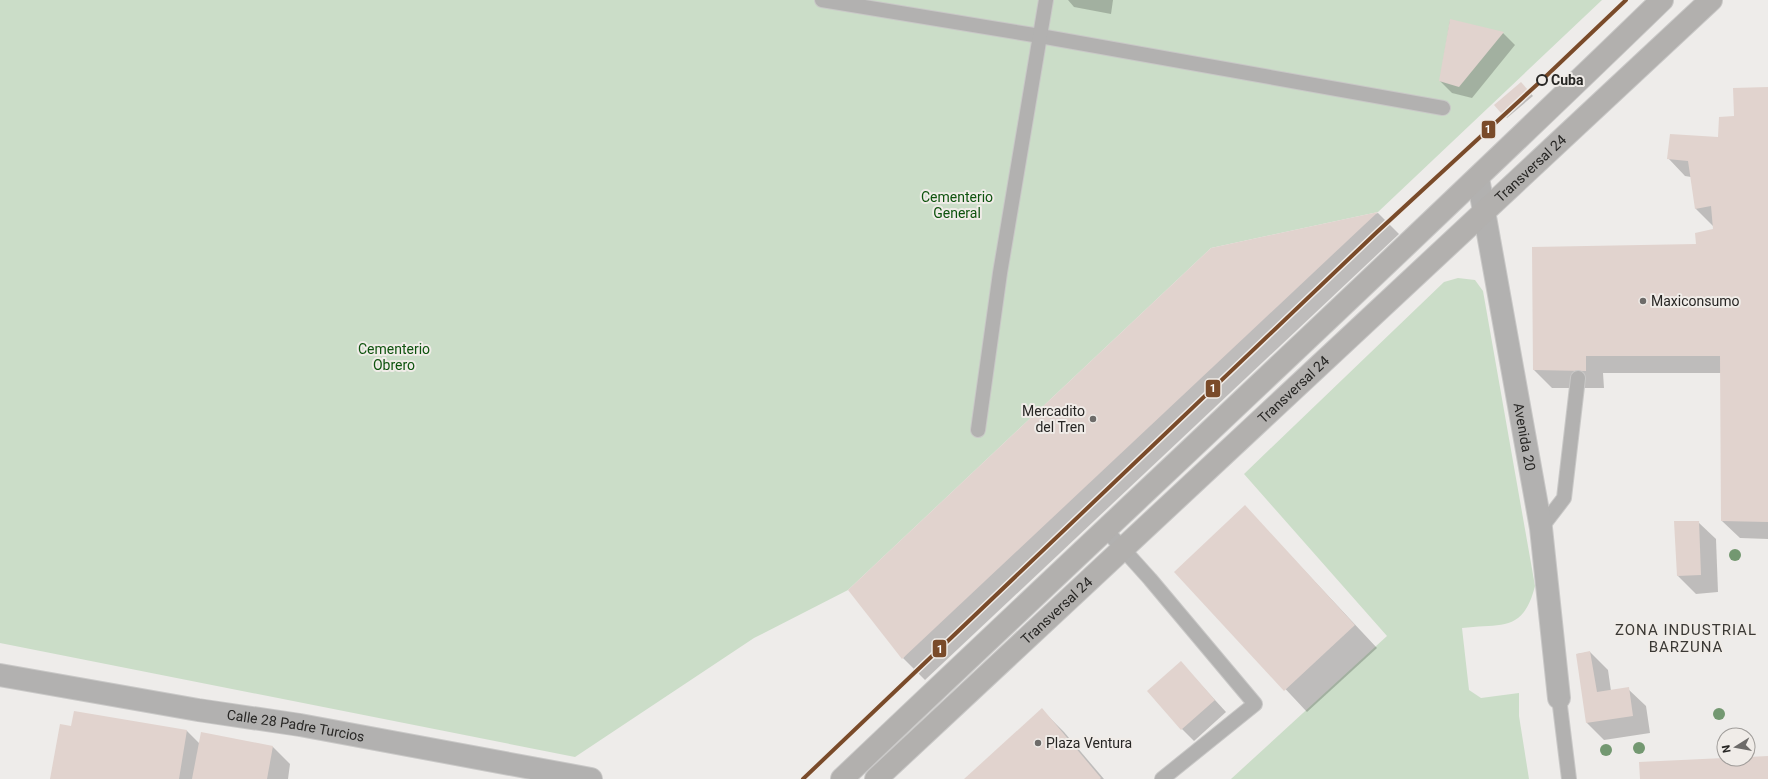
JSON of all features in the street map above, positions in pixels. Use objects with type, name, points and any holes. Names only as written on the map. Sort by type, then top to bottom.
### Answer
[{"type":"main road","name":"Transversal 24","points":[[842,779],[1478,178],[1662,0]]},
{"type":"main road","name":"Transversal 24","points":[[876,779],[1711,0]]},
{"type":"street","name":"Avenida 20","points":[[1478,178],[1541,528],[1559,698]]},
{"type":"street","name":"Calle 28 Padre Turcios","points":[[0,674],[198,710],[300,725],[591,779]]},
{"type":"lane","points":[[822,0],[1040,36],[1443,108]]},
{"type":"lane","points":[[978,430],[1000,273],[1046,0]]},
{"type":"lane","points":[[1541,528],[1564,498],[1578,378]]},
{"type":"lane","points":[[1105,529],[1123,548],[1255,704],[1162,779]]},
{"type":"lane","points":[[1559,698],[1569,779]]},
{"type":"green space","name":"Cementerio Obrero","points":[[0,0],[1602,0],[1378,212],[1211,248],[848,590],[754,638],[575,757],[0,643]]},
{"type":"green space","points":[[1458,278],[1475,280],[1483,291],[1535,586],[1530,601],[1524,612],[1517,619],[1500,625],[1462,628],[1469,690],[1481,698],[1519,693],[1519,716],[1529,779],[1231,779],[1387,636],[1244,474],[1444,282]]},
{"type":"building","points":[[1450,19],[1504,32],[1459,87],[1439,81]]},
{"type":"building","points":[[1521,82],[1528,90],[1501,113],[1494,105]]},
{"type":"building","points":[[1768,87],[1768,522],[1721,521],[1720,356],[1586,356],[1586,371],[1533,370],[1532,247],[1696,244],[1695,233],[1713,229],[1711,206],[1695,209],[1688,161],[1667,159],[1670,134],[1718,137],[1719,117],[1734,116],[1733,88]]},
{"type":"building","name":"Mercadito del Tren","points":[[1378,212],[902,659],[848,590],[1211,248]]},
{"type":"building","points":[[1245,505],[1355,625],[1284,691],[1174,572]]},
{"type":"building","points":[[1674,521],[1699,521],[1701,575],[1677,576]]},
{"type":"building","points":[[1590,651],[1597,692],[1629,687],[1633,716],[1586,723],[1576,654]]},
{"type":"building","points":[[1181,661],[1215,700],[1181,730],[1147,691]]},
{"type":"building","name":"Plaza Ventura","points":[[1042,708],[1101,778],[1100,779],[964,779]]},
{"type":"building","points":[[74,711],[187,730],[179,779],[50,779],[60,724],[71,726]]},
{"type":"building","points":[[201,732],[273,746],[267,779],[192,779]]},
{"type":"building","points":[[1768,756],[1768,779],[1640,779],[1639,762],[1716,758],[1716,767],[1756,767],[1756,757]]},
{"type":"transit line","name":"1","points":[[803,779],[1377,232],[1542,80],[1626,0]]},
{"type":"place","name":"Cuba","points":[[1542,80]]},
{"type":"place","name":"Maxiconsumo","points":[[1643,301]]},
{"type":"place","name":"Mercadito del Tren","points":[[1093,419]]},
{"type":"place","name":"Plaza Ventura","points":[[1038,743]]},
{"type":"district","name":"ZONA INDUSTRIAL BARZUNA","points":[[1686,638]]},
{"type":"park label","name":"Cementerio General","points":[[957,206]]}]
